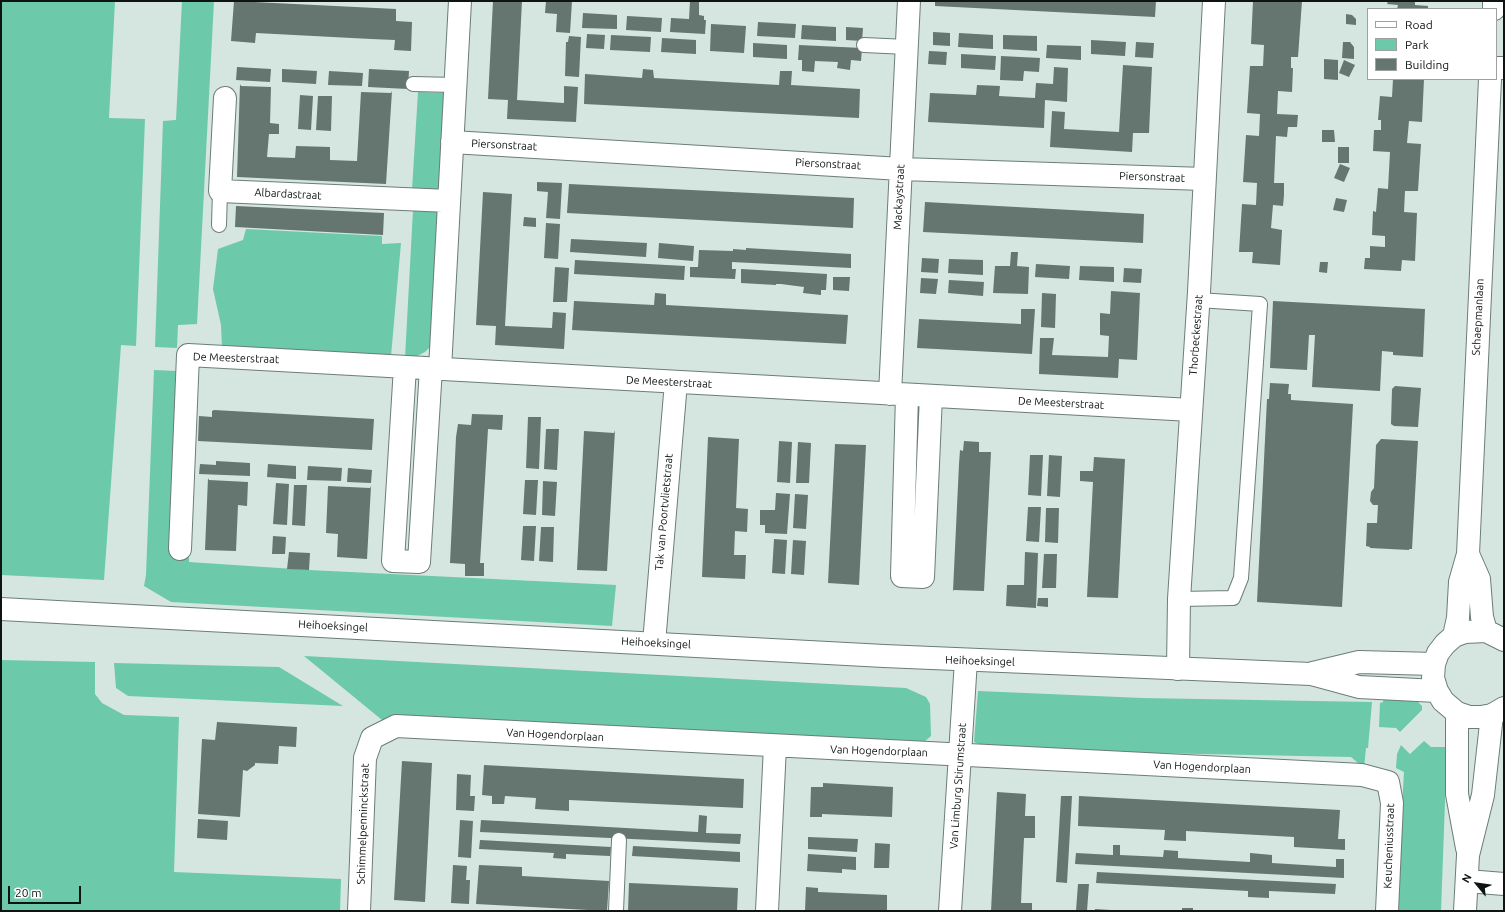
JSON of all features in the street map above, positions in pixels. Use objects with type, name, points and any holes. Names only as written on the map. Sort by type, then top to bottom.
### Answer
[{"type":"street","points":[[405,367],[393,562],[419,562],[449,201],[460,1]]},
{"type":"street","name":"Mackaystraat","points":[[898,394],[901,169],[909,1]]},
{"type":"street","name":"Thorbeckestraat","points":[[1178,669],[1179,599],[1198,300],[1214,1]]},
{"type":"street","name":"Schaepmanlaan","points":[[1454,636],[1458,618],[1460,582],[1468,554],[1490,80]]},
{"type":"street","points":[[220,191],[225,98]]},
{"type":"street","name":"Piersonstraat","points":[[452,142],[901,169],[1204,179]]},
{"type":"street","name":"Albardastraat","points":[[220,191],[449,201]]},
{"type":"street","name":"De Meesterstraat","points":[[180,549],[188,355],[1191,410]]},
{"type":"street","name":"Tak van Poortvlietstraat","points":[[654,643],[676,382]]},
{"type":"street","points":[[898,394],[902,576],[923,577],[932,396]]},
{"type":"street","name":"Schaepmanlaan","points":[[1468,554],[1479,579],[1482,617],[1495,635]]},
{"type":"street","name":"Heihoeksingel","points":[[1,609],[966,660],[1312,674],[1359,687],[1437,691]]},
{"type":"street","points":[[1468,856],[1484,795],[1498,711],[1481,717],[1469,717],[1457,713],[1443,701],[1437,691],[1433,678],[1434,664],[1438,653],[1454,636],[1464,632],[1495,635]]},
{"type":"street","name":"Van Limburg Stirumstraat","points":[[950,911],[966,660]]},
{"type":"street","name":"Heihoeksingel","points":[[1312,674],[1358,662],[1434,664]]},
{"type":"street","points":[[1457,713],[1458,794],[1468,856],[1465,911]]},
{"type":"street","name":"Van Hogendorplaan","points":[[372,738],[396,726],[1362,775],[1388,782]]},
{"type":"street","name":"Schimmelpenninckstraat","points":[[359,911],[365,758],[372,738]]},
{"type":"street","points":[[767,911],[775,746]]},
{"type":"street","name":"Keucheniusstraat","points":[[1387,911],[1392,803],[1388,782]]},
{"type":"street","points":[[1467,881],[1504,884]]},
{"type":"lane","points":[[864,45],[907,47]]},
{"type":"lane","points":[[413,84],[455,85]]},
{"type":"lane","points":[[219,225],[220,191]]},
{"type":"lane","points":[[1179,599],[1233,598],[1241,578],[1260,304],[1198,300]]},
{"type":"lane","points":[[616,911],[619,840]]},
{"type":"green space","points":[[1,1],[115,1],[109,118],[145,119],[136,346],[121,345],[104,580],[1,575]]},
{"type":"green space","points":[[182,1],[214,1],[197,324],[178,325],[177,348],[155,347],[163,121],[176,120]]},
{"type":"green space","points":[[418,92],[445,93],[439,192],[412,190]]},
{"type":"green space","points":[[413,210],[439,212],[430,347],[425,352],[415,357],[405,358]]},
{"type":"green space","points":[[246,229],[382,236],[382,244],[401,243],[391,356],[222,348],[221,325],[213,289],[218,249],[243,240]]},
{"type":"green space","points":[[154,370],[176,371],[169,553],[189,553],[189,562],[309,570],[616,585],[612,626],[171,602],[144,586],[146,575]]},
{"type":"green space","points":[[304,656],[906,688],[926,697],[930,704],[931,736],[924,742],[779,740],[382,720]]},
{"type":"green space","points":[[1,660],[95,662],[95,694],[102,703],[124,715],[179,717],[174,872],[341,879],[340,911],[1,911]]},
{"type":"green space","points":[[114,663],[279,667],[343,706],[128,696],[116,688]]},
{"type":"green space","points":[[978,691],[1142,698],[1372,702],[1368,748],[1366,748],[1364,768],[1351,757],[1001,750],[986,747],[974,742]]},
{"type":"green space","points":[[1384,697],[1416,700],[1422,706],[1422,710],[1400,732],[1396,728],[1379,727],[1380,703],[1383,702]]},
{"type":"green space","points":[[1424,741],[1431,747],[1447,747],[1441,911],[1396,911],[1404,772],[1396,768],[1397,754],[1401,745],[1410,754]]},
{"type":"building","points":[[234,1],[396,9],[396,21],[412,22],[411,51],[394,50],[395,40],[256,33],[255,43],[231,41]]},
{"type":"building","points":[[493,1],[522,1],[517,100],[564,103],[564,86],[578,87],[576,122],[507,119],[508,100],[488,99]]},
{"type":"building","points":[[546,1],[572,1],[570,33],[556,32],[557,14],[545,13]]},
{"type":"building","points":[[690,1],[699,1],[699,15],[704,16],[704,20],[706,20],[705,34],[670,32],[671,18],[689,19]]},
{"type":"building","points":[[935,1],[1156,1],[1155,17],[935,6]]},
{"type":"building","points":[[1253,1],[1302,1],[1298,57],[1291,57],[1291,68],[1293,68],[1292,92],[1278,91],[1277,114],[1298,115],[1297,127],[1288,127],[1287,137],[1276,136],[1274,183],[1284,183],[1284,195],[1283,206],[1273,205],[1271,228],[1282,230],[1280,265],[1252,263],[1253,252],[1239,252],[1242,204],[1256,205],[1257,183],[1243,182],[1246,135],[1259,136],[1260,114],[1247,113],[1250,66],[1263,66],[1264,45],[1251,44]]},
{"type":"building","points":[[1388,1],[1415,1],[1415,5],[1428,6],[1428,8],[1397,8],[1398,5],[1387,4]]},
{"type":"building","points":[[583,13],[617,15],[617,29],[582,28]]},
{"type":"building","points":[[1346,14],[1352,15],[1356,19],[1356,25],[1346,24]]},
{"type":"building","points":[[627,16],[662,18],[661,32],[626,30]]},
{"type":"building","points":[[758,22],[796,24],[795,38],[757,36]]},
{"type":"building","points":[[711,24],[746,26],[744,53],[710,51]]},
{"type":"building","points":[[802,25],[836,27],[836,41],[801,39]]},
{"type":"building","points":[[846,27],[863,28],[862,41],[846,40]]},
{"type":"building","points":[[933,32],[950,33],[950,46],[933,45]]},
{"type":"building","points":[[959,33],[993,35],[993,49],[958,47]]},
{"type":"building","points":[[587,34],[605,35],[604,49],[586,48]]},
{"type":"building","points":[[611,35],[651,37],[650,52],[610,50]]},
{"type":"building","points":[[1003,35],[1037,36],[1037,51],[1003,49]]},
{"type":"building","points":[[569,36],[581,37],[579,77],[565,76],[566,42],[568,42]]},
{"type":"building","points":[[662,38],[696,40],[696,54],[661,52]]},
{"type":"building","points":[[1091,40],[1126,42],[1125,56],[1091,54]]},
{"type":"building","points":[[1136,42],[1154,43],[1153,58],[1135,57]]},
{"type":"building","points":[[1343,42],[1350,42],[1354,47],[1354,59],[1342,58]]},
{"type":"building","points":[[753,43],[787,45],[787,59],[753,57]]},
{"type":"building","points":[[799,45],[862,48],[861,61],[851,60],[850,70],[837,68],[838,62],[815,61],[814,72],[802,71],[802,60],[798,60]]},
{"type":"building","points":[[1047,45],[1081,46],[1081,60],[1046,58]]},
{"type":"building","points":[[929,51],[947,52],[946,65],[928,64]]},
{"type":"building","points":[[961,54],[996,56],[995,70],[961,68]]},
{"type":"building","points":[[1001,56],[1040,58],[1039,72],[1024,71],[1023,81],[1000,80]]},
{"type":"building","points":[[1324,59],[1338,60],[1338,80],[1324,79]]},
{"type":"building","points":[[1344,60],[1355,65],[1349,77],[1339,73]]},
{"type":"building","points":[[1123,65],[1152,67],[1149,133],[1133,133],[1132,152],[1050,147],[1052,111],[1065,112],[1064,129],[1119,132]]},
{"type":"building","points":[[237,67],[271,69],[270,82],[236,80]]},
{"type":"building","points":[[1054,67],[1068,68],[1067,102],[1045,100],[1044,128],[928,122],[930,93],[976,95],[977,85],[1000,86],[999,96],[1035,98],[1036,83],[1053,84]]},
{"type":"building","points":[[282,69],[317,71],[316,84],[282,82]]},
{"type":"building","points":[[369,69],[409,71],[408,89],[368,87]]},
{"type":"building","points":[[643,69],[653,70],[654,78],[779,85],[780,71],[792,71],[791,85],[860,89],[859,118],[584,104],[585,74],[642,78]]},
{"type":"building","points":[[329,71],[363,73],[362,86],[328,85]]},
{"type":"building","points":[[1393,80],[1424,80],[1422,122],[1409,121],[1407,143],[1421,144],[1418,191],[1405,191],[1404,212],[1417,213],[1415,261],[1402,260],[1401,271],[1364,269],[1365,258],[1370,258],[1370,246],[1385,247],[1385,236],[1372,235],[1373,211],[1376,212],[1378,188],[1388,189],[1390,152],[1373,151],[1374,130],[1381,130],[1381,120],[1378,120],[1380,96],[1392,97]]},
{"type":"building","points":[[240,84],[241,86],[271,87],[270,123],[279,124],[279,134],[269,134],[267,157],[295,158],[296,146],[330,147],[330,160],[357,161],[361,92],[391,93],[392,91],[386,184],[237,177]]},
{"type":"building","points":[[300,95],[313,96],[311,130],[298,129]]},
{"type":"building","points":[[318,96],[332,96],[331,131],[316,130]]},
{"type":"building","points":[[1322,130],[1334,130],[1335,142],[1322,142]]},
{"type":"building","points":[[1338,147],[1349,147],[1349,163],[1338,163]]},
{"type":"building","points":[[1340,164],[1350,168],[1344,182],[1334,178]]},
{"type":"building","points":[[537,182],[562,183],[560,219],[546,218],[548,192],[537,191]]},
{"type":"building","points":[[569,184],[854,198],[853,228],[567,213]]},
{"type":"building","points":[[483,192],[512,194],[505,326],[552,328],[553,312],[566,313],[564,349],[495,345],[496,326],[476,325]]},
{"type":"building","points":[[1336,198],[1347,200],[1344,212],[1333,210]]},
{"type":"building","points":[[925,202],[1144,214],[1143,243],[923,232]]},
{"type":"building","points":[[236,206],[384,213],[383,235],[235,227]]},
{"type":"building","points":[[524,217],[536,218],[536,227],[523,226]]},
{"type":"building","points":[[546,223],[560,224],[558,259],[544,258]]},
{"type":"building","points":[[571,239],[647,243],[646,257],[570,252]]},
{"type":"building","points":[[659,243],[694,246],[693,261],[658,258]]},
{"type":"building","points":[[746,248],[851,254],[851,268],[732,262],[732,269],[736,269],[735,279],[690,277],[690,267],[698,267],[699,250],[733,251],[733,249],[746,250]]},
{"type":"building","points":[[1011,252],[1018,252],[1017,266],[1029,267],[1028,294],[993,293],[995,266],[1010,266]]},
{"type":"building","points":[[922,258],[939,259],[938,273],[921,272]]},
{"type":"building","points":[[949,259],[983,260],[983,275],[948,273]]},
{"type":"building","points":[[575,260],[685,266],[684,280],[574,274]]},
{"type":"building","points":[[1320,262],[1328,262],[1327,273],[1319,272]]},
{"type":"building","points":[[1036,264],[1070,266],[1069,279],[1035,277]]},
{"type":"building","points":[[1080,266],[1114,267],[1114,282],[1079,280]]},
{"type":"building","points":[[555,267],[569,268],[567,302],[553,302]]},
{"type":"building","points":[[1124,268],[1142,269],[1141,283],[1123,282]]},
{"type":"building","points":[[741,269],[827,274],[826,290],[821,290],[821,295],[803,293],[804,287],[781,284],[741,283]]},
{"type":"building","points":[[833,277],[850,277],[849,291],[833,290]]},
{"type":"building","points":[[921,278],[938,279],[936,294],[920,293]]},
{"type":"building","points":[[949,280],[984,282],[983,296],[948,293]]},
{"type":"building","points":[[1111,291],[1140,293],[1137,360],[1119,359],[1118,378],[1039,374],[1040,338],[1054,338],[1052,355],[1108,357],[1109,336],[1100,335],[1100,313],[1110,314]]},
{"type":"building","points":[[655,293],[666,294],[666,305],[848,315],[846,344],[572,330],[574,301],[654,305]]},
{"type":"building","points":[[1042,293],[1056,294],[1055,328],[1041,327]]},
{"type":"building","points":[[1273,301],[1425,309],[1423,357],[1393,355],[1393,352],[1382,351],[1380,391],[1312,387],[1315,335],[1309,335],[1307,370],[1270,368]]},
{"type":"building","points":[[1021,309],[1035,309],[1032,354],[917,348],[919,319],[1021,324]]},
{"type":"building","points":[[1270,383],[1289,384],[1288,394],[1291,394],[1291,400],[1353,404],[1342,607],[1257,602],[1267,399],[1269,399]]},
{"type":"building","points":[[1395,386],[1421,388],[1418,427],[1394,426],[1391,424],[1392,389]]},
{"type":"building","points":[[212,411],[374,419],[372,450],[198,441],[199,416],[212,417]]},
{"type":"building","points":[[472,414],[503,415],[502,430],[488,429],[480,563],[484,563],[484,576],[465,576],[465,564],[450,563],[456,437],[458,424],[471,425]]},
{"type":"building","points":[[528,417],[541,417],[539,469],[526,468]]},
{"type":"building","points":[[546,429],[559,429],[557,470],[544,469]]},
{"type":"building","points":[[615,430],[607,571],[577,570],[584,431],[614,433]]},
{"type":"building","points":[[708,437],[739,439],[736,508],[748,509],[747,532],[735,531],[734,555],[746,555],[745,579],[702,577]]},
{"type":"building","points":[[1381,439],[1418,441],[1412,549],[1409,550],[1370,548],[1366,546],[1367,523],[1377,523],[1378,505],[1373,505],[1370,501],[1371,492],[1374,488],[1376,445]]},
{"type":"building","points":[[779,441],[792,442],[790,483],[777,482]]},
{"type":"building","points":[[964,441],[979,442],[979,452],[991,452],[984,591],[953,591],[960,450],[963,451]]},
{"type":"building","points":[[798,442],[811,443],[809,483],[796,483]]},
{"type":"building","points":[[835,444],[866,445],[859,585],[828,583]]},
{"type":"building","points":[[1030,455],[1043,455],[1041,496],[1028,495]]},
{"type":"building","points":[[1049,455],[1062,456],[1060,497],[1047,496]]},
{"type":"building","points":[[1094,457],[1125,459],[1118,598],[1087,597],[1093,482],[1080,481],[1080,471],[1093,471]]},
{"type":"building","points":[[216,461],[250,463],[250,476],[199,474],[200,464],[216,465]]},
{"type":"building","points":[[268,464],[296,466],[296,479],[267,477]]},
{"type":"building","points":[[308,466],[342,468],[341,481],[307,480]]},
{"type":"building","points":[[348,468],[372,470],[371,483],[347,482]]},
{"type":"building","points":[[208,478],[209,480],[248,482],[247,506],[238,505],[236,551],[205,550]]},
{"type":"building","points":[[525,480],[538,480],[536,515],[523,514]]},
{"type":"building","points":[[543,481],[557,482],[555,516],[542,515]]},
{"type":"building","points":[[276,483],[289,484],[287,525],[273,524]]},
{"type":"building","points":[[294,485],[307,485],[305,526],[292,525]]},
{"type":"building","points":[[328,486],[370,488],[371,486],[367,559],[337,557],[338,534],[326,533]]},
{"type":"building","points":[[776,493],[790,494],[787,534],[765,533],[765,525],[760,525],[760,510],[775,510]]},
{"type":"building","points":[[795,494],[808,495],[806,529],[793,528]]},
{"type":"building","points":[[1028,507],[1041,507],[1039,542],[1026,541]]},
{"type":"building","points":[[1046,508],[1059,508],[1058,543],[1045,542]]},
{"type":"building","points":[[523,526],[536,526],[534,561],[521,560]]},
{"type":"building","points":[[541,527],[554,527],[553,562],[539,561]]},
{"type":"building","points":[[273,536],[286,537],[285,554],[272,554]]},
{"type":"building","points":[[774,539],[787,540],[785,574],[772,573]]},
{"type":"building","points":[[793,540],[806,541],[804,575],[791,574]]},
{"type":"building","points":[[289,552],[310,553],[309,570],[287,569]]},
{"type":"building","points":[[1025,552],[1038,553],[1036,608],[1006,606],[1007,585],[1024,585]]},
{"type":"building","points":[[1044,554],[1057,554],[1056,588],[1042,588]]},
{"type":"building","points":[[1038,598],[1048,598],[1048,607],[1037,606]]},
{"type":"building","points":[[217,722],[297,727],[296,747],[279,746],[278,764],[255,763],[255,765],[247,771],[243,770],[240,817],[198,814],[202,739],[215,740]]},
{"type":"building","points":[[402,761],[432,763],[425,902],[394,900]]},
{"type":"building","points":[[484,765],[744,779],[743,808],[569,800],[569,811],[535,809],[536,798],[505,796],[504,804],[492,804],[492,796],[482,795]]},
{"type":"building","points":[[457,774],[471,775],[470,796],[475,796],[474,811],[456,810]]},
{"type":"building","points":[[823,783],[893,787],[892,817],[822,814],[822,817],[810,817],[811,787],[823,787]]},
{"type":"building","points":[[997,792],[1026,794],[1025,816],[1035,816],[1035,838],[1024,838],[1021,903],[1032,903],[1032,911],[991,911]]},
{"type":"building","points":[[1061,796],[1072,796],[1067,883],[1056,882]]},
{"type":"building","points":[[1079,796],[1340,810],[1338,839],[1345,839],[1345,850],[1294,847],[1294,837],[1186,831],[1186,841],[1164,840],[1165,830],[1078,826]]},
{"type":"building","points":[[699,815],[707,816],[706,833],[741,834],[740,844],[480,832],[481,820],[698,832]]},
{"type":"building","points":[[198,819],[228,821],[227,840],[197,838]]},
{"type":"building","points":[[460,820],[473,821],[471,858],[458,857]]},
{"type":"building","points":[[808,837],[858,839],[857,852],[808,849]]},
{"type":"building","points":[[480,840],[611,847],[610,856],[566,854],[566,859],[553,858],[554,853],[479,849]]},
{"type":"building","points":[[875,843],[890,844],[889,868],[874,868]]},
{"type":"building","points":[[1113,845],[1120,845],[1120,855],[1163,857],[1164,850],[1178,851],[1178,858],[1250,862],[1250,853],[1272,855],[1272,863],[1336,867],[1336,859],[1344,859],[1344,878],[1075,864],[1076,853],[1113,855]]},
{"type":"building","points":[[633,846],[740,852],[740,862],[632,856]]},
{"type":"building","points":[[808,854],[856,857],[856,870],[842,869],[842,873],[807,871]]},
{"type":"building","points":[[453,865],[467,866],[466,880],[470,880],[469,904],[451,903]]},
{"type":"building","points":[[479,865],[522,867],[522,876],[609,881],[607,911],[476,904]]},
{"type":"building","points":[[1097,872],[1336,884],[1335,894],[1269,891],[1269,898],[1248,897],[1248,891],[1096,883]]},
{"type":"building","points":[[629,883],[738,888],[737,911],[628,911]]},
{"type":"building","points":[[1078,884],[1089,884],[1087,911],[1076,911]]},
{"type":"building","points":[[806,887],[818,888],[818,892],[887,895],[887,911],[805,911]]},
{"type":"building","points":[[1182,908],[1193,908],[1193,911],[1182,911]]},
{"type":"building","points":[[1095,909],[1111,910],[1111,911],[1095,911]]}]
